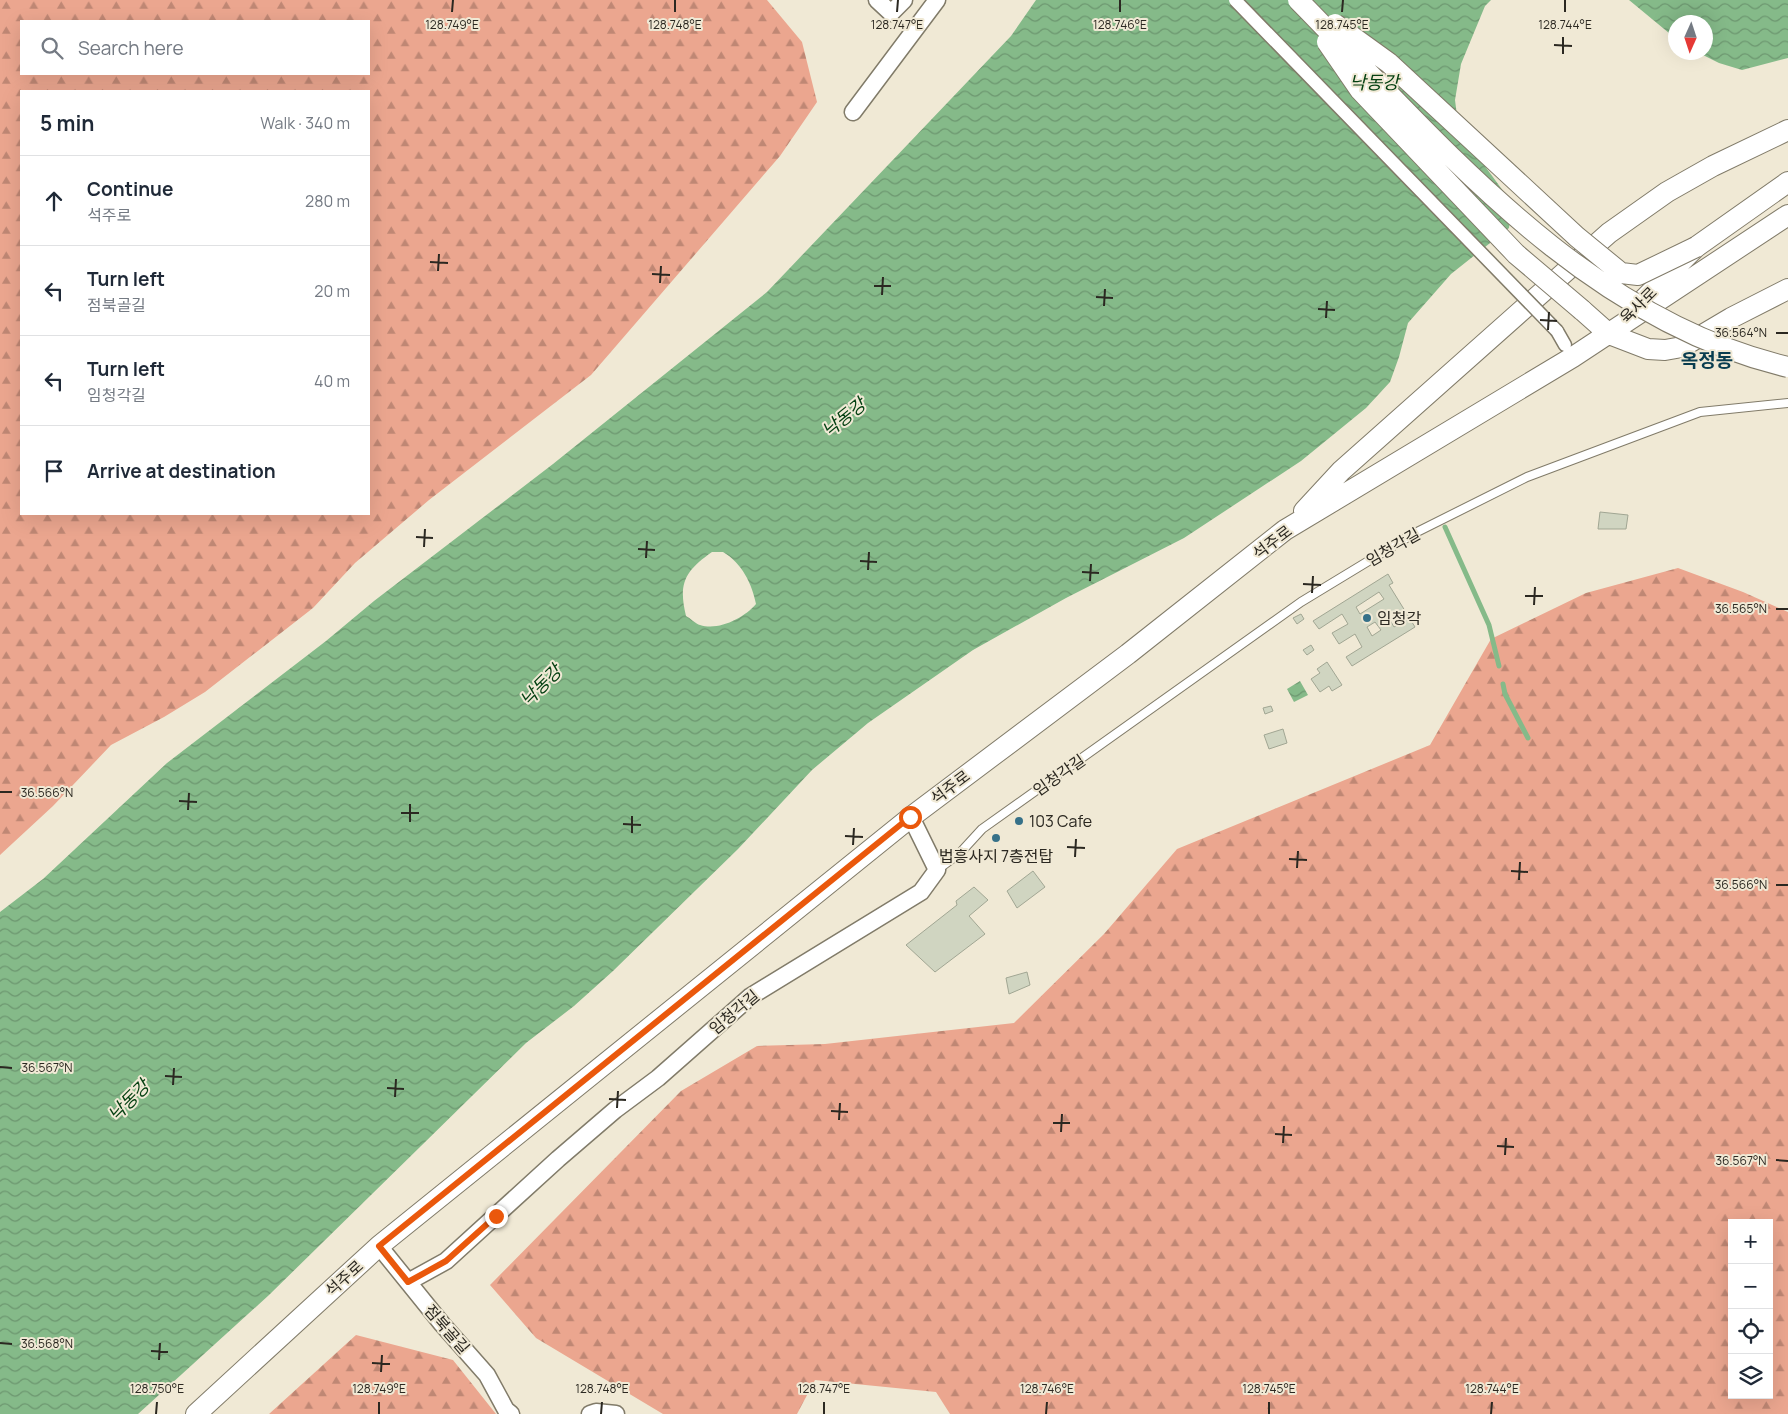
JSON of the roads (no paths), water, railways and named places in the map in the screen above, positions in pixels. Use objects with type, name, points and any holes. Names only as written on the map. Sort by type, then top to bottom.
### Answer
[{"type":"street","points":[[877,0],[891,13],[904,0]]},
{"type":"street","points":[[921,0],[924,19]]},
{"type":"street","points":[[853,112],[937,0]]},
{"type":"street","points":[[1235,0],[1557,331],[1565,346]]},
{"type":"street","points":[[1299,0],[1389,63],[1577,237],[1621,273],[1638,275],[1696,248]]},
{"type":"street","points":[[1299,0],[1360,90],[1516,254],[1609,334],[1648,349],[1664,350],[1682,347],[1731,318],[1788,289]]},
{"type":"street","points":[[1299,0],[1484,188],[1568,260],[1619,296],[1684,330],[1758,360],[1788,367]]},
{"type":"street","points":[[1285,530],[1341,471],[1609,233],[1682,184],[1713,166],[1788,130]]},
{"type":"street","name":"육사로","points":[[1609,334],[1696,248],[1788,182]]},
{"type":"street","name":"육사로","points":[[1609,334],[1788,215]]},
{"type":"street","name":"석주로","points":[[196,1414],[379,1246],[910,817],[1128,654],[1285,530],[1609,334]]},
{"type":"street","points":[[910,817],[937,870]]},
{"type":"street","name":"임청각길","points":[[408,1282],[446,1261],[558,1159],[615,1110],[658,1078],[751,996],[921,892],[937,870]]},
{"type":"street","name":"점북골길","points":[[379,1246],[442,1324],[487,1375],[506,1410],[511,1414]]},
{"type":"street","points":[[590,1414],[596,1412],[616,1414]]},
{"type":"lane","name":"임청각길","points":[[937,870],[960,853],[982,829],[1301,602],[1413,534],[1527,477],[1700,412],[1788,403]]},
{"type":"water","name":"낙동강","points":[[1036,0],[1491,0],[1485,6],[1461,64],[1455,100],[1459,131],[1512,203],[1509,228],[1451,274],[1408,323],[1390,382],[1366,408],[1301,461],[1184,538],[1066,598],[973,650],[868,723],[812,770],[738,849],[613,971],[574,1006],[526,1043],[269,1295],[138,1414],[0,1414],[0,912],[43,879],[167,763],[553,464],[767,292],[1011,36]],"holes":[[[712,552],[723,552],[741,568],[752,589],[756,604],[745,614],[731,622],[715,626],[700,625],[686,616],[683,595],[686,579],[695,565]]]},
{"type":"water","points":[[1629,0],[1788,0],[1788,58],[1742,70],[1713,60],[1713,15],[1668,15],[1668,32]]},
{"type":"water","points":[[1300,681],[1308,695],[1294,702],[1287,689]]},
{"type":"waterway","points":[[1445,527],[1489,625],[1499,666]]},
{"type":"waterway","points":[[1503,684],[1505,694],[1528,738]]},
{"type":"place","name":"임청각","points":[[1367,618]]},
{"type":"place","name":"103 Cafe","points":[[1019,821]]},
{"type":"place","name":"법흥사지 7층전탑","points":[[996,838]]},
{"type":"district","name":"옥정동","points":[[1707,360]]}]
